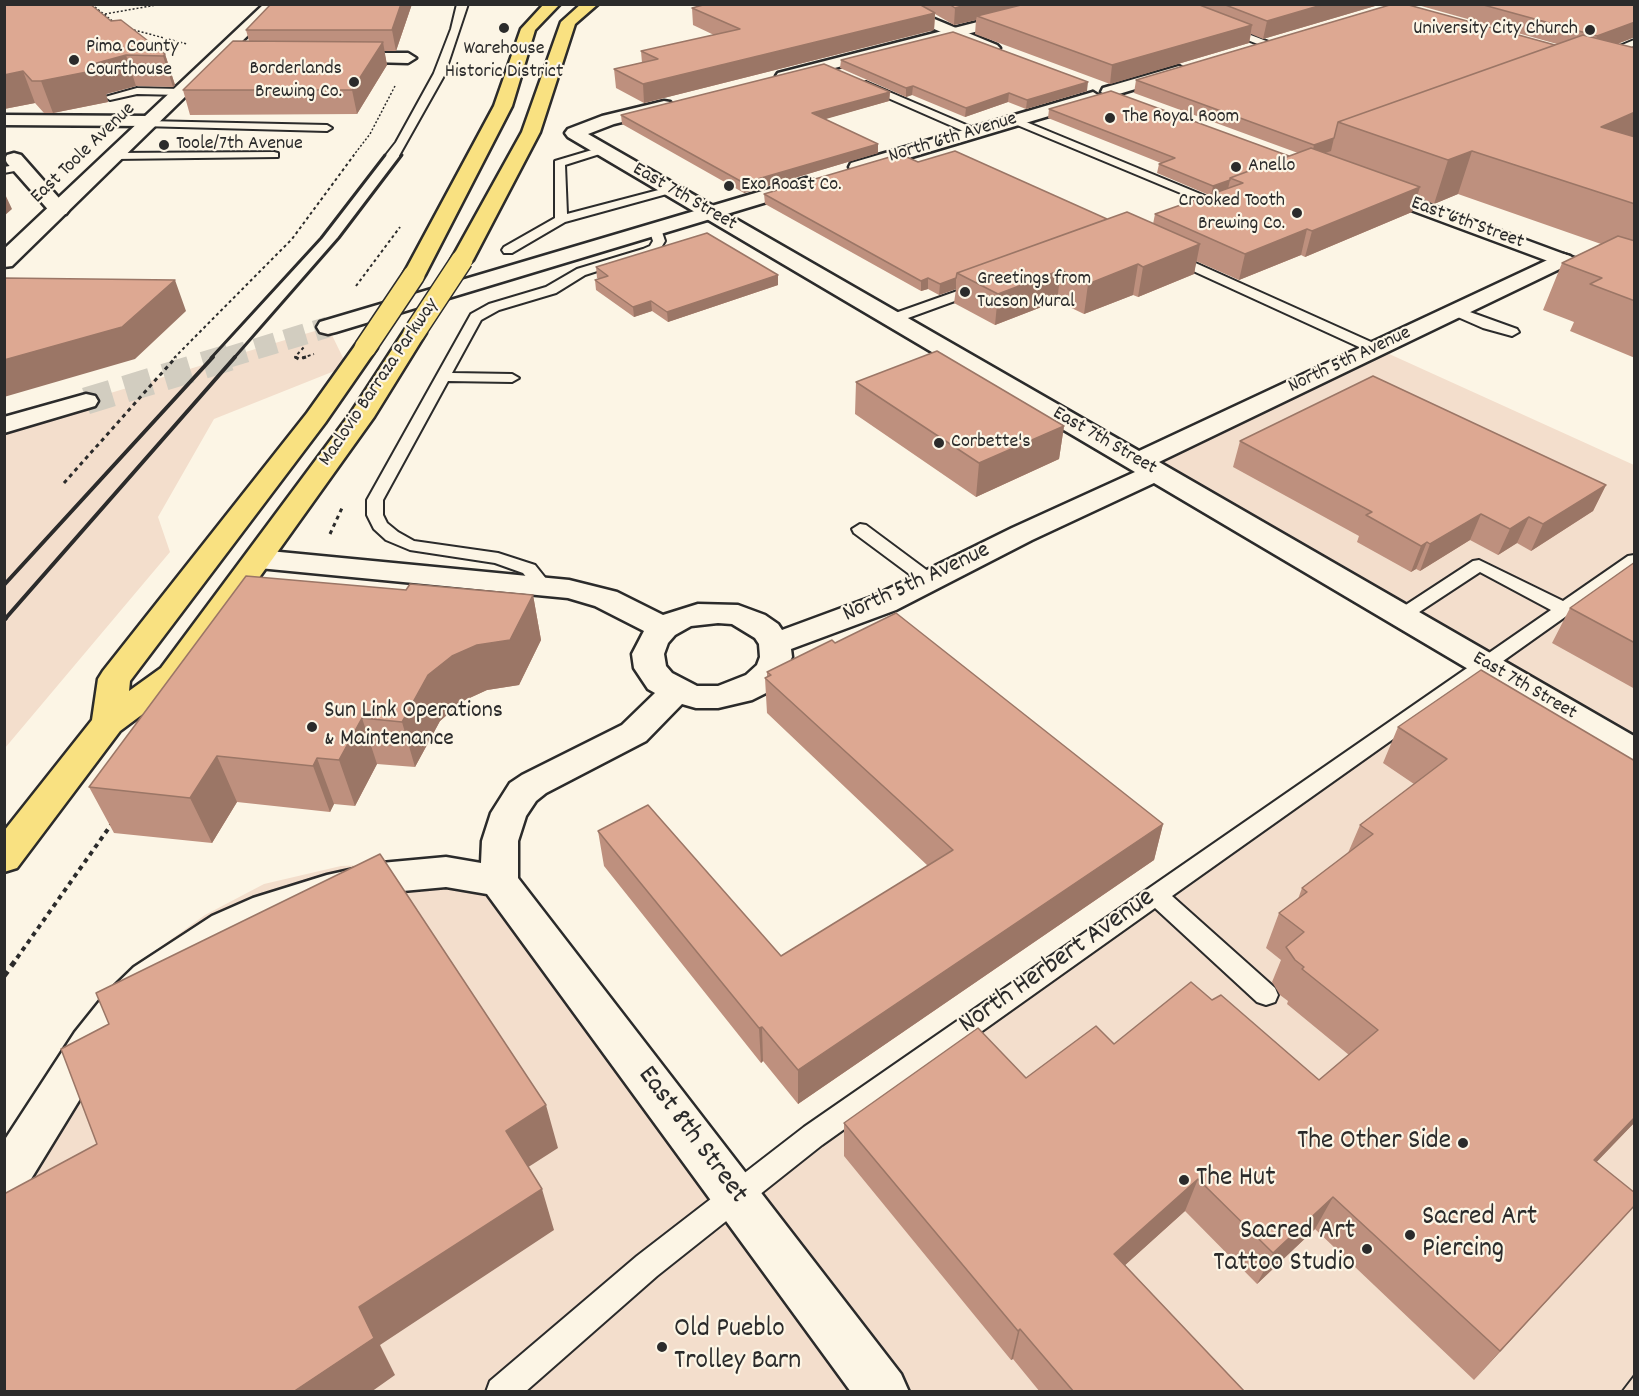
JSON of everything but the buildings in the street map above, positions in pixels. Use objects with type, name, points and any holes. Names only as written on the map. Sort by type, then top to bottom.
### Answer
[{"type":"main road","name":"Maclovio Barraza Parkway","points":[[108,723],[114,680],[316,418],[414,275],[503,106],[528,29],[553,4]]},
{"type":"main road","name":"Maclovio Barraza Parkway","points":[[4,858],[108,723],[172,676],[361,417],[462,260],[531,132],[568,22],[591,4]]},
{"type":"street","name":"East Toole Avenue","points":[[4,261],[273,4]]},
{"type":"street","points":[[898,4],[953,33],[1007,54]]},
{"type":"street","points":[[766,80],[1067,4]]},
{"type":"street","points":[[1245,51],[1286,39]]},
{"type":"street","points":[[218,58],[241,58]]},
{"type":"street","points":[[319,58],[408,58]]},
{"type":"street","points":[[1588,60],[1611,66]]},
{"type":"street","name":"North 6th Avenue","points":[[844,172],[1193,67]]},
{"type":"street","points":[[1083,82],[1137,102]]},
{"type":"street","name":"East 7th Street","points":[[676,103],[608,120],[574,133],[1635,752]]},
{"type":"street","points":[[4,120],[148,123]]},
{"type":"street","points":[[13,165],[58,210]]},
{"type":"street","points":[[328,327],[822,178]]},
{"type":"street","name":"East 6th Street","points":[[1353,182],[1635,287]]},
{"type":"street","name":"North 5th Avenue","points":[[775,644],[885,603],[1375,349],[1563,260]]},
{"type":"street","points":[[4,425],[86,401]]},
{"type":"street","points":[[259,559],[569,588],[606,599],[664,628]]},
{"type":"street","points":[[699,614],[738,615],[761,626],[775,644],[776,657],[771,670],[758,682],[740,692],[718,697],[696,696],[675,691],[660,681],[650,668],[648,654],[653,640],[664,628],[680,619],[699,614]]},
{"type":"street","points":[[4,1182],[90,1045],[118,1010],[148,979],[226,927],[267,909],[327,890],[381,878],[446,872],[499,881],[500,842],[509,813],[524,792],[534,784],[634,733],[675,691]]},
{"type":"street","name":"East 8th Street","points":[[499,881],[883,1392]]},
{"type":"lane","points":[[1222,28],[1266,45]]},
{"type":"lane","points":[[1588,60],[1635,43]]},
{"type":"lane","points":[[822,66],[843,75]]},
{"type":"lane","points":[[854,80],[974,132]]},
{"type":"lane","points":[[110,97],[137,91],[182,92]]},
{"type":"lane","points":[[1014,120],[1211,202]]},
{"type":"lane","points":[[148,123],[327,128]]},
{"type":"lane","points":[[561,219],[559,163],[602,150]]},
{"type":"lane","points":[[114,156],[274,156]]},
{"type":"lane","points":[[508,250],[561,219],[670,190]]},
{"type":"lane","points":[[1189,210],[1227,196]]},
{"type":"lane","points":[[543,585],[529,569],[498,558],[410,545],[392,536],[380,525],[375,515],[375,500],[476,317],[483,311],[551,290],[581,272],[647,252],[655,248],[659,241],[655,229]]},
{"type":"lane","points":[[1154,248],[1375,349]]},
{"type":"lane","points":[[892,319],[988,283]]},
{"type":"lane","points":[[1456,310],[1488,325],[1492,331],[1508,334]]},
{"type":"lane","points":[[443,377],[512,378]]},
{"type":"lane","points":[[860,529],[930,581]]},
{"type":"lane","name":"North Herbert Avenue","points":[[501,1392],[647,1266],[813,1136],[1635,560]]},
{"type":"lane","points":[[1401,616],[1479,565],[1563,609]]},
{"type":"lane","points":[[1613,574],[1635,585]]},
{"type":"lane","points":[[1155,895],[1266,995]]},
{"type":"path","points":[[105,15],[162,4]]},
{"type":"path","points":[[95,7],[120,27],[195,46]]},
{"type":"path","points":[[64,483],[184,347],[292,239],[370,134],[408,58]]},
{"type":"path","points":[[4,976],[120,812]]},
{"type":"shaded area","points":[[328,327],[347,366],[214,419],[158,517],[170,552],[5,748],[5,425]]},
{"type":"shaded area","points":[[1376,348],[1634,465],[1634,1391],[5,1391],[4,1141],[84,1018],[155,951],[205,915],[264,884],[341,866],[386,864],[499,881],[735,1195],[1484,664],[1137,462]]},
{"type":"tunnel","points":[[226,358],[328,327]]},
{"type":"tunnel","points":[[86,401],[231,357]]},
{"type":"tram line","points":[[1621,1392],[1634,1375]]},
{"type":"railway","points":[[384,156],[395,142],[433,73],[450,29],[456,4]]},
{"type":"railway","points":[[400,156],[445,76],[469,4]]},
{"type":"railway","points":[[211,358],[321,238],[385,155]]},
{"type":"railway","points":[[234,358],[339,238],[402,155]]},
{"type":"railway","points":[[4,585],[213,357]]},
{"type":"railway","points":[[5,619],[235,357]]},
{"type":"place","name":"Warehouse Historic District","points":[[504,28]]},
{"type":"place","name":"University City Church","points":[[1590,30]]},
{"type":"place","name":"Pima County Courthouse","points":[[74,60]]},
{"type":"place","name":"Borderlands Brewing Co.","points":[[354,82]]},
{"type":"place","name":"The Royal Room","points":[[1110,118]]},
{"type":"place","name":"Toole/7th Avenue","points":[[164,145]]},
{"type":"place","name":"Anello","points":[[1236,167]]},
{"type":"place","name":"Exo Roast Co.","points":[[729,186]]},
{"type":"place","name":"Crooked Tooth Brewing Co.","points":[[1297,213]]},
{"type":"place","name":"Greetings from Tucson Mural","points":[[965,292]]},
{"type":"place","name":"Corbette's","points":[[939,443]]},
{"type":"place","name":"Sun Link Operations & Maintenance","points":[[312,727]]},
{"type":"place","name":"The Other Side","points":[[1463,1143]]},
{"type":"place","name":"The Hut","points":[[1184,1180]]},
{"type":"place","name":"Sacred Art Piercing","points":[[1410,1235]]},
{"type":"place","name":"Sacred Art Tattoo Studio","points":[[1367,1249]]},
{"type":"place","name":"Old Pueblo Trolley Barn","points":[[662,1347]]}]
